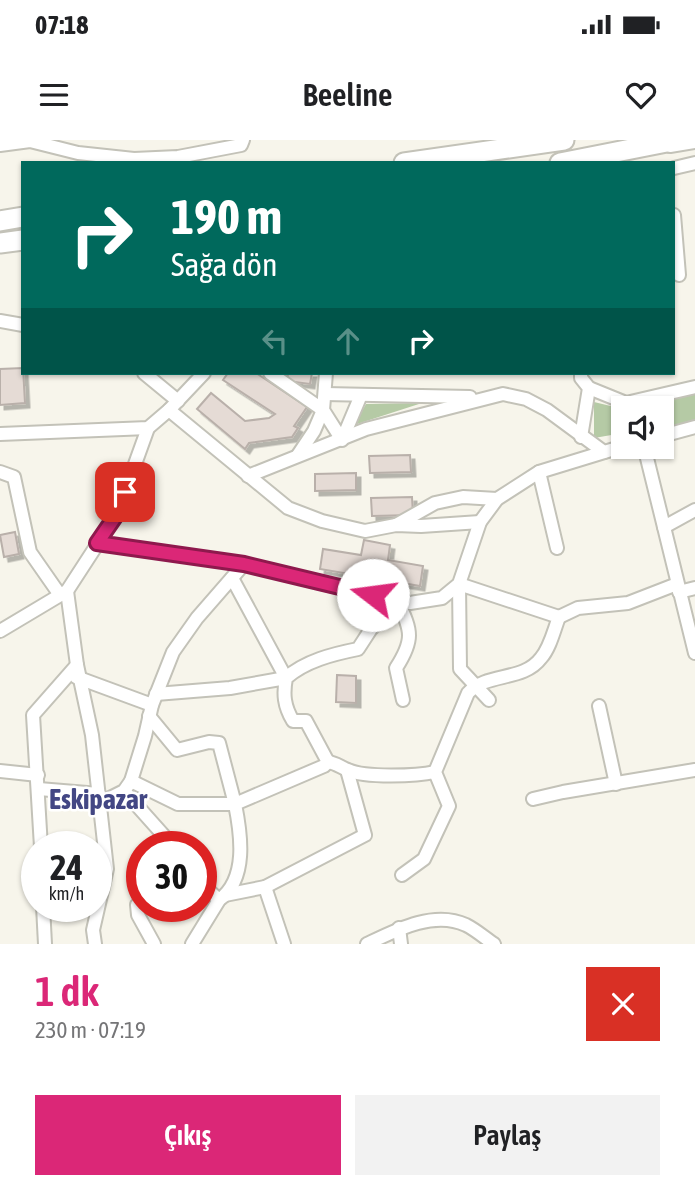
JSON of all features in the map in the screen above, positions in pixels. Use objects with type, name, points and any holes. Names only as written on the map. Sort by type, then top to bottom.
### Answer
[{"type":"highway","points":[[418,161],[563,140]]},
{"type":"highway","points":[[570,161],[677,140]]},
{"type":"highway","points":[[0,220],[21,217]]},
{"type":"highway","points":[[0,243],[21,240]]},
{"type":"street","points":[[0,145],[30,141],[78,153],[134,159],[178,157],[241,145],[243,140]]},
{"type":"street","points":[[578,161],[695,142]]},
{"type":"street","points":[[675,168],[695,163]]},
{"type":"street","points":[[675,227],[679,275]]},
{"type":"street","points":[[0,321],[21,325]]},
{"type":"street","points":[[146,375],[247,476],[288,508],[322,522],[365,531],[396,525],[481,522]]},
{"type":"street","points":[[0,631],[64,593],[117,514],[148,428],[202,375]]},
{"type":"street","points":[[273,375],[323,410],[342,440]]},
{"type":"street","points":[[298,455],[314,431],[323,410],[326,375]]},
{"type":"street","points":[[580,375],[589,388],[626,403],[695,387]]},
{"type":"street","points":[[582,437],[589,388]]},
{"type":"street","points":[[325,394],[488,397]]},
{"type":"street","points":[[247,476],[366,429],[503,394],[526,399],[547,410],[604,452]]},
{"type":"street","points":[[342,440],[361,395]]},
{"type":"street","points":[[0,434],[148,428]]},
{"type":"street","points":[[674,433],[695,428]]},
{"type":"street","points":[[489,700],[460,670],[459,584],[481,522],[497,499],[539,472],[611,450]]},
{"type":"street","points":[[647,459],[695,653]]},
{"type":"street","points":[[0,472],[14,477],[30,552],[64,593],[75,673],[92,735],[107,869],[93,930],[95,944]]},
{"type":"street","points":[[539,472],[557,548]]},
{"type":"street","points":[[396,525],[435,503],[463,497],[497,499]]},
{"type":"street","points":[[664,527],[695,510]]},
{"type":"street","points":[[97,543],[244,564],[398,602],[442,598],[459,584]]},
{"type":"street","points":[[127,786],[152,705],[173,652],[197,618],[244,564]]},
{"type":"street","points":[[232,578],[286,678],[284,704],[289,714],[293,721],[306,721],[328,762],[342,765],[348,770],[373,775],[420,776],[435,772]]},
{"type":"street","points":[[459,584],[559,617]]},
{"type":"street","points":[[402,875],[424,859],[449,806],[435,772],[468,693],[475,686],[525,672],[542,658],[559,617],[578,607],[628,603],[678,588],[695,588]]},
{"type":"street","points":[[75,673],[152,705],[286,678],[298,668],[338,653],[358,649],[371,629],[398,602]]},
{"type":"street","points":[[398,602],[410,630],[410,643],[396,667],[403,700]]},
{"type":"street","points":[[40,831],[33,715],[75,673]]},
{"type":"street","points":[[152,705],[177,750],[209,742],[219,743],[241,838],[239,867],[192,944]]},
{"type":"street","points":[[599,706],[616,784]]},
{"type":"street","points":[[0,771],[100,798],[127,786],[178,804],[235,804],[328,762]]},
{"type":"street","points":[[217,894],[222,898],[265,887],[365,835],[348,770]]},
{"type":"street","points":[[533,799],[695,770]]},
{"type":"street","points":[[127,786],[162,831]]},
{"type":"street","points":[[265,887],[284,944]]},
{"type":"street","points":[[367,944],[399,928],[441,919],[466,925],[494,944]]},
{"type":"street","points":[[44,922],[45,944]]},
{"type":"street","points":[[142,922],[154,944]]},
{"type":"street","points":[[399,928],[401,944]]},
{"type":"green space","points":[[695,390],[695,421],[674,425],[674,396]]},
{"type":"green space","points":[[594,402],[611,406],[611,435],[594,438]]},
{"type":"green space","points":[[422,403],[354,425],[366,404]]},
{"type":"building","points":[[21,368],[25,403],[0,405],[0,369]]},
{"type":"building","points":[[227,375],[259,375],[307,407],[294,426],[298,428],[292,437],[249,443],[245,449],[197,409],[211,393],[245,421],[269,418],[275,414],[223,380]]},
{"type":"building","points":[[288,375],[312,375],[310,384],[287,381]]},
{"type":"building","points":[[410,455],[411,472],[370,473],[369,456]]},
{"type":"building","points":[[356,473],[356,490],[315,491],[315,474]]},
{"type":"building","points":[[412,497],[413,515],[372,516],[371,498]]},
{"type":"building","points":[[15,532],[19,554],[4,557],[0,535]]},
{"type":"building","points":[[364,540],[390,545],[388,560],[423,566],[420,586],[320,569],[323,549],[361,555]]},
{"type":"building","points":[[337,675],[356,676],[356,703],[336,702]]},
{"type":"district","name":"Eskipazar","points":[[98,799]]},
{"type":"route","points":[[125,492],[117,514],[97,543],[244,564],[373,595]]}]
